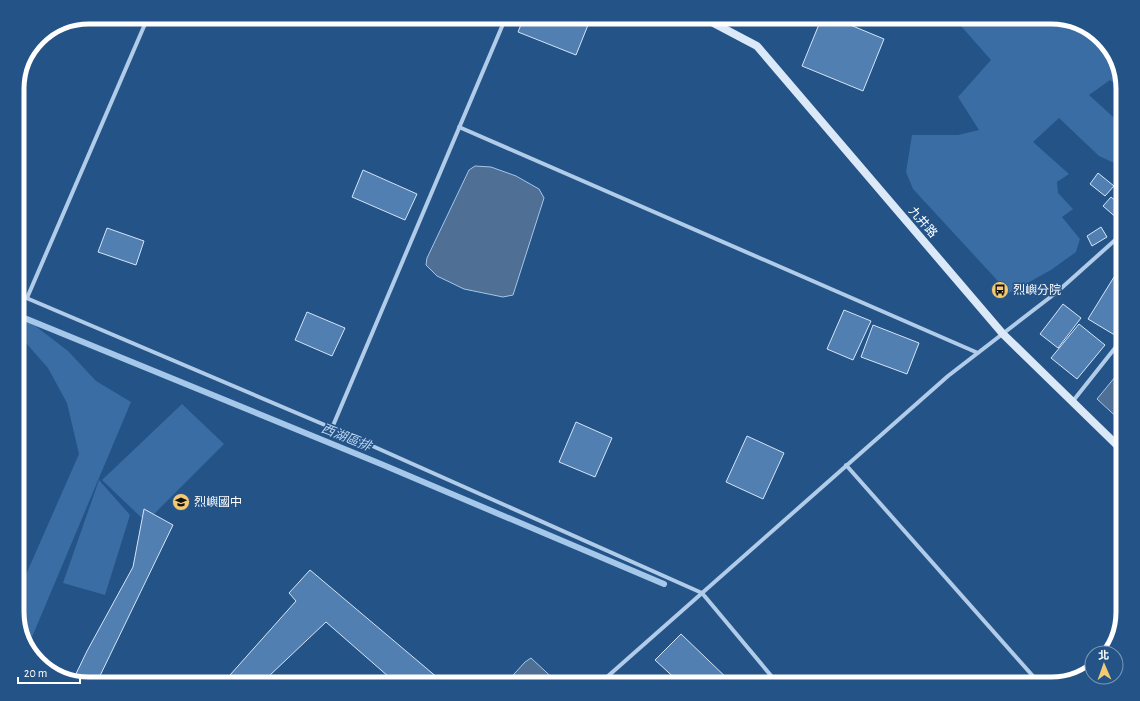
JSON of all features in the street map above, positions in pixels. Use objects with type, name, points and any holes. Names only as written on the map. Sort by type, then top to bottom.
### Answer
[{"type":"main road","name":"九井路","points":[[715,24],[757,46],[1003,334],[1116,443]]},
{"type":"street","points":[[27,298],[145,24]]},
{"type":"street","points":[[332,428],[503,24]]},
{"type":"street","points":[[459,127],[978,353]]},
{"type":"street","points":[[607,677],[948,376],[1057,292],[1116,239]]},
{"type":"street","points":[[24,297],[332,428],[702,593],[772,677]]},
{"type":"street","points":[[1073,401],[1115,348],[1116,349]]},
{"type":"street","points":[[846,465],[1034,677]]},
{"type":"shaded area","points":[[959,24],[1051,24],[1068,26],[1090,37],[1097,43],[1105,53],[1113,68],[1116,85],[1110,80],[1089,95],[1116,120],[1116,164],[1099,156],[1059,118],[1033,142],[1069,174],[1057,182],[1058,193],[1073,209],[1062,217],[1080,239],[1076,252],[1051,270],[1009,293],[913,189],[906,172],[912,135],[958,135],[979,130],[958,97],[991,60]]},
{"type":"shaded area","points":[[475,166],[491,167],[516,176],[539,189],[544,198],[513,295],[503,297],[464,289],[437,276],[426,265],[427,258],[469,170]]},
{"type":"shaded area","points":[[24,318],[68,351],[96,381],[131,402],[31,640],[27,633],[24,616],[24,579],[79,454],[67,403],[48,368],[24,342]]},
{"type":"shaded area","points":[[1116,376],[1116,417],[1097,399]]},
{"type":"shaded area","points":[[182,404],[224,444],[146,522],[102,480]]},
{"type":"shaded area","points":[[99,480],[130,515],[105,595],[63,583]]},
{"type":"shaded area","points":[[531,658],[551,677],[511,677],[525,662]]},
{"type":"building","points":[[521,24],[588,25],[576,55],[518,32]]},
{"type":"building","points":[[819,24],[848,24],[884,39],[863,91],[802,66]]},
{"type":"building","points":[[363,170],[417,194],[405,220],[352,197]]},
{"type":"building","points":[[1098,173],[1114,186],[1105,196],[1090,184]]},
{"type":"building","points":[[1111,197],[1116,201],[1116,217],[1103,206]]},
{"type":"building","points":[[1101,227],[1107,237],[1092,246],[1087,236]]},
{"type":"building","points":[[107,228],[144,241],[136,265],[98,252]]},
{"type":"building","points":[[1114,277],[1116,278],[1116,336],[1088,319]]},
{"type":"building","points":[[1063,304],[1081,318],[1058,348],[1040,334]]},
{"type":"building","points":[[844,310],[871,321],[853,360],[827,349]]},
{"type":"building","points":[[307,312],[345,328],[332,356],[295,340]]},
{"type":"building","points":[[1079,324],[1105,345],[1077,379],[1051,358]]},
{"type":"building","points":[[873,325],[919,343],[907,374],[861,357]]},
{"type":"building","points":[[576,422],[612,438],[595,477],[559,462]]},
{"type":"building","points":[[747,436],[784,453],[763,499],[726,482]]},
{"type":"building","points":[[144,509],[173,525],[99,677],[75,675],[87,651],[133,567]]},
{"type":"building","points":[[310,570],[437,677],[389,677],[326,622],[268,677],[228,677],[296,601],[289,593]]},
{"type":"building","points":[[681,634],[726,677],[673,677],[655,660]]},
{"type":"waterway","name":"西湖區排","points":[[24,318],[381,464],[664,584]]},
{"type":"place","name":"烈嶼分院","points":[[1000,290]]},
{"type":"place","name":"烈嶼國中","points":[[181,502]]}]
